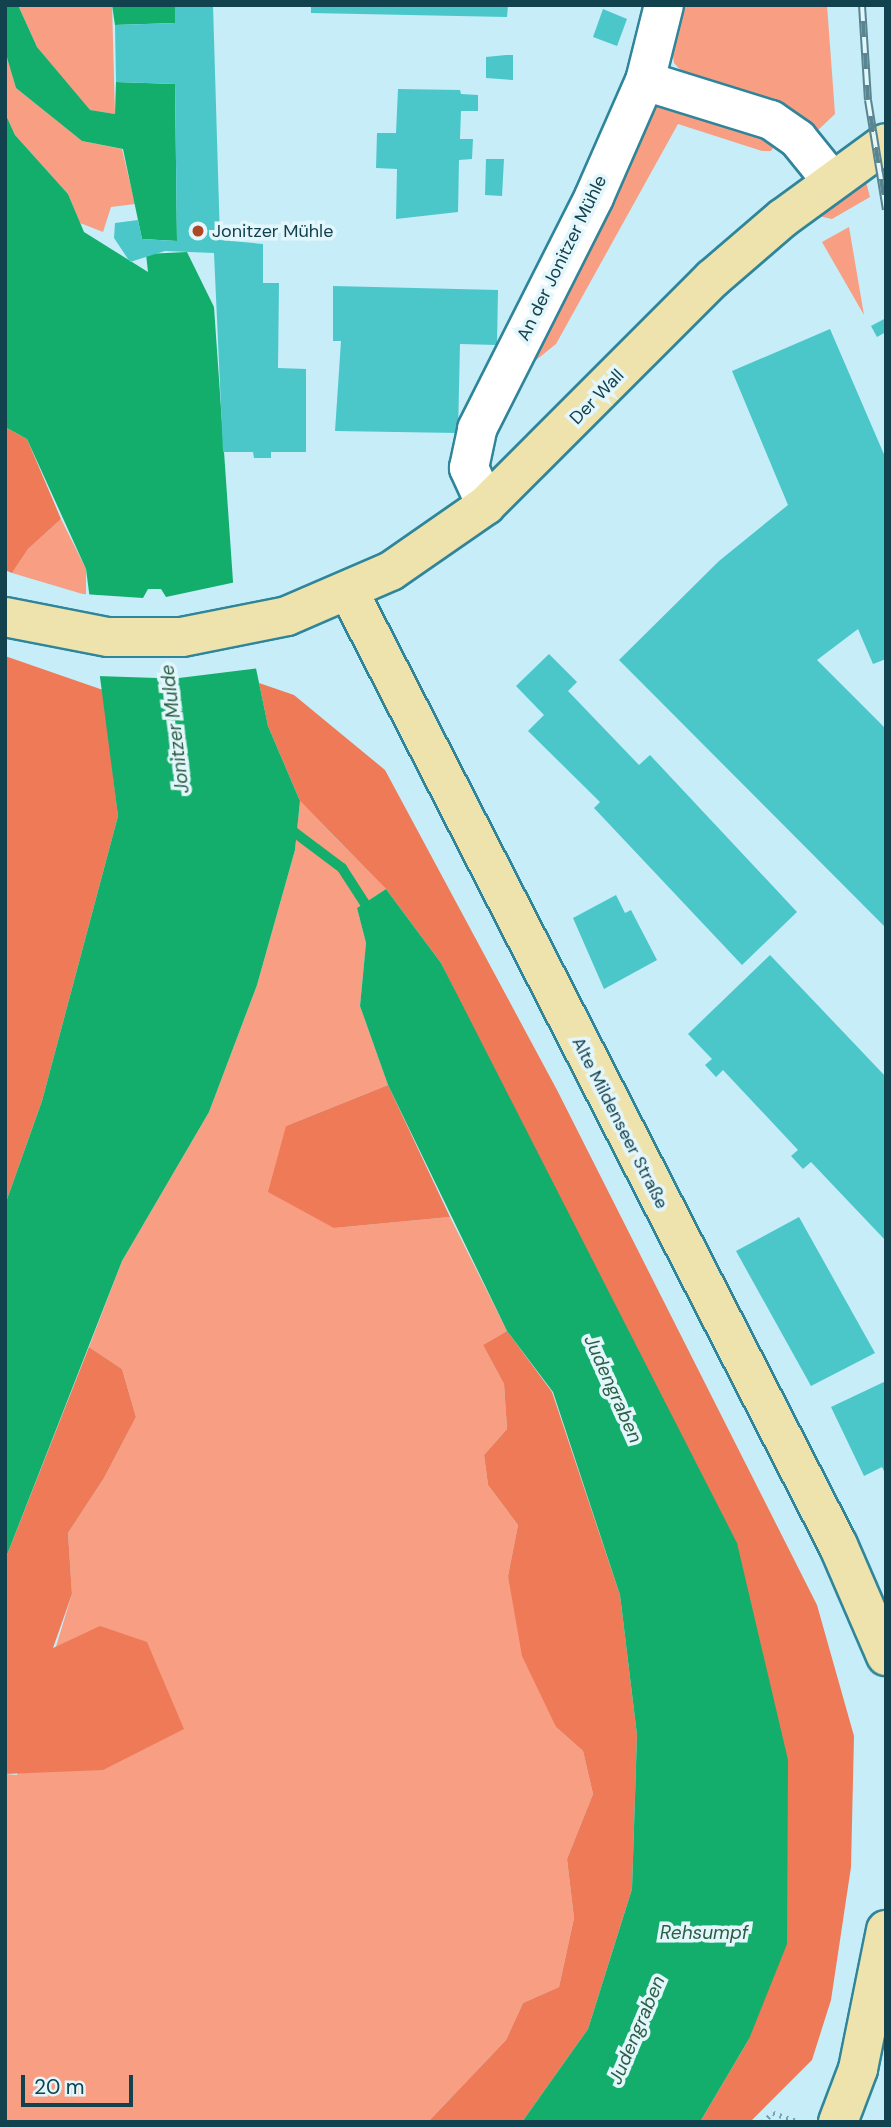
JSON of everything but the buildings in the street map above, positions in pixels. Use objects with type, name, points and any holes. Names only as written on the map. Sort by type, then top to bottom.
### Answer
[{"type":"main road","name":"Der Wall","points":[[5,617],[74,633],[182,637],[287,616],[349,592],[414,556],[486,505],[712,279],[832,181],[886,143]]},
{"type":"main road","name":"Alte Mildenseer Straße","points":[[349,592],[838,1545],[886,1656]]},
{"type":"main road","points":[[838,2122],[858,2069],[886,1930]]},
{"type":"street","name":"An der Jonitzer Mühle","points":[[486,505],[469,468],[477,429],[594,197],[645,81],[664,5]]},
{"type":"street","points":[[645,81],[771,120],[798,139],[832,181]]},
{"type":"path","points":[[762,2122],[773,2113],[799,2122]]},
{"type":"shaded area","points":[[18,5],[112,5],[115,114],[89,110],[37,47]]},
{"type":"shaded area","points":[[681,5],[827,5],[835,114],[815,133],[687,77],[674,63],[671,42]]},
{"type":"shaded area","points":[[5,51],[16,88],[82,141],[122,149],[135,204],[111,207],[103,232],[80,223],[68,194],[15,135],[5,113]]},
{"type":"shaded area","points":[[665,100],[776,143],[771,151],[762,151],[678,124],[556,344],[510,381],[653,103]]},
{"type":"shaded area","points":[[866,182],[870,197],[832,219],[819,216]]},
{"type":"shaded area","points":[[849,227],[864,315],[822,242]]},
{"type":"shaded area","points":[[5,427],[27,439],[61,519],[28,549],[12,573],[5,570]]},
{"type":"shaded area","points":[[61,519],[86,569],[86,595],[12,573],[28,549]]},
{"type":"shaded area","points":[[5,656],[103,690],[118,816],[42,1101],[5,1205]]},
{"type":"shaded area","points":[[259,683],[294,695],[385,770],[557,1090],[817,1605],[854,1736],[851,1867],[831,2000],[812,2060],[750,2122],[700,2122],[749,2039],[483,1049],[441,963],[386,889],[300,801],[268,726]]},
{"type":"shaded area","points":[[300,801],[386,889],[357,908],[366,943],[360,1006],[388,1085],[286,1126],[334,1228],[450,1217],[507,1331],[483,1345],[504,1384],[507,1429],[484,1455],[488,1485],[518,1525],[508,1576],[556,1727],[583,1751],[593,1794],[567,1859],[574,1918],[559,1987],[523,2003],[506,2040],[428,2122],[5,2122],[5,1774],[17,1775],[72,1594],[68,1533],[104,1478],[136,1417],[122,1369],[89,1347],[122,1261],[209,1112],[257,985],[295,850]]},
{"type":"shaded area","points":[[388,1085],[450,1217],[334,1228],[268,1192],[286,1126]]},
{"type":"shaded area","points":[[507,1331],[552,1392],[620,1595],[637,1735],[632,1889],[588,2029],[522,2122],[428,2122],[506,2040],[523,2003],[559,1987],[574,1918],[567,1859],[593,1794],[583,1751],[556,1727],[522,1656],[508,1576],[518,1525],[488,1485],[484,1455],[507,1429],[504,1384],[483,1345]]},
{"type":"shaded area","points":[[89,1347],[122,1369],[136,1417],[104,1478],[68,1533],[72,1594],[53,1648],[100,1626],[147,1642],[184,1729],[103,1770],[5,1774],[5,1560]]},
{"type":"water","points":[[5,5],[18,5],[37,47],[90,110],[115,114],[116,82],[175,84],[177,241],[142,239],[123,149],[82,141],[16,88],[5,51]]},
{"type":"water","points":[[112,5],[175,5],[175,23],[115,25]]},
{"type":"water","name":"Jonitzer Mulde","points":[[5,113],[15,135],[68,194],[84,232],[148,272],[146,254],[187,252],[214,307],[234,596],[253,654],[268,726],[300,801],[295,850],[257,985],[209,1112],[122,1261],[5,1560],[5,1205],[42,1101],[118,816],[86,569],[27,439],[5,427]]},
{"type":"water","name":"Rehsumpf","points":[[386,889],[441,963],[737,1543],[788,1760],[787,1944],[749,2039],[700,2122],[522,2122],[588,2029],[632,1889],[637,1735],[620,1595],[553,1392],[507,1331],[388,1085],[360,1006],[366,943],[357,908]]},
{"type":"pier","points":[[236,582],[259,668],[179,678],[174,686],[160,687],[157,678],[97,676],[83,594],[143,598],[148,589],[161,589],[166,597]]},
{"type":"waterway","name":"Judengraben","points":[[281,827],[294,832],[342,868],[371,913]]},
{"type":"railway","points":[[862,5],[868,100],[886,210]]},
{"type":"place","name":"Jonitzer Mühle","points":[[198,231]]}]
